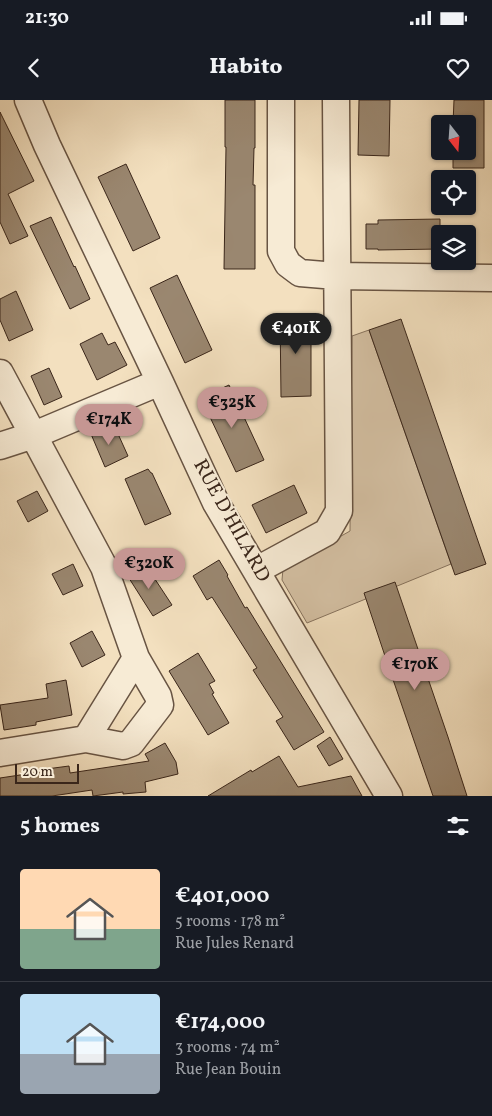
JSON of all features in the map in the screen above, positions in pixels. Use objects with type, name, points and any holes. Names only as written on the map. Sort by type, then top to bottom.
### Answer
[{"type":"street","name":"RUE D'HILARD","points":[[28,100],[47,145],[216,502],[389,796]]},
{"type":"street","points":[[281,100],[280,251],[288,264],[300,273],[336,276],[492,278]]},
{"type":"street","points":[[257,570],[327,532],[339,511],[336,100]]},
{"type":"street","points":[[0,373],[104,567],[136,658],[158,696],[160,705],[131,743],[123,746],[86,739],[0,753]]},
{"type":"street","points":[[0,446],[34,435],[160,382]]},
{"type":"street","points":[[86,739],[136,658]]},
{"type":"shaded area","points":[[369,330],[451,564],[307,623],[282,580],[283,569],[350,531],[352,336]]},
{"type":"building","points":[[225,100],[255,100],[253,185],[255,185],[255,269],[224,269]]},
{"type":"building","points":[[359,100],[390,100],[389,156],[358,155]]},
{"type":"building","points":[[454,100],[484,100],[484,168],[453,168],[453,160],[476,160],[476,115],[453,115]]},
{"type":"building","points":[[0,112],[34,181],[8,194],[28,236],[10,244],[0,222]]},
{"type":"building","points":[[126,164],[160,238],[133,251],[98,177]]},
{"type":"building","points":[[51,217],[90,299],[70,309],[30,226]]},
{"type":"building","points":[[440,219],[440,225],[431,225],[431,249],[366,249],[366,224],[378,224],[378,220]]},
{"type":"building","points":[[177,275],[212,350],[185,363],[150,288]]},
{"type":"building","points":[[16,291],[33,330],[9,341],[0,320],[0,299]]},
{"type":"building","points":[[280,314],[311,314],[311,396],[281,397]]},
{"type":"building","points":[[401,319],[486,564],[455,575],[369,330]]},
{"type":"building","points":[[102,333],[108,345],[115,342],[127,365],[97,380],[80,344]]},
{"type":"building","points":[[49,368],[62,397],[44,405],[31,376]]},
{"type":"building","points":[[229,385],[264,460],[236,472],[201,398]]},
{"type":"building","points":[[114,425],[128,456],[105,467],[91,434]]},
{"type":"building","points":[[148,469],[152,473],[171,514],[145,525],[125,479]]},
{"type":"building","points":[[294,485],[307,513],[266,533],[252,505]]},
{"type":"building","points":[[37,491],[48,511],[28,522],[17,501]]},
{"type":"building","points":[[219,560],[245,608],[247,607],[324,732],[294,750],[276,721],[283,717],[253,670],[257,668],[212,597],[207,600],[193,576]]},
{"type":"building","points":[[73,564],[83,586],[63,595],[52,574]]},
{"type":"building","points":[[145,564],[172,605],[153,616],[127,575]]},
{"type":"building","points":[[395,582],[467,796],[433,796],[387,662],[364,593]]},
{"type":"building","points":[[92,631],[105,655],[82,667],[70,643]]},
{"type":"building","points":[[198,653],[215,681],[209,684],[214,693],[212,694],[229,723],[208,735],[169,671]]},
{"type":"building","points":[[66,680],[72,715],[36,722],[36,725],[4,730],[0,705],[48,698],[46,684]]},
{"type":"building","points":[[330,737],[343,759],[329,766],[317,746]]},
{"type":"building","points":[[165,743],[176,762],[178,774],[145,782],[146,792],[123,794],[123,792],[93,796],[92,790],[52,796],[0,796],[0,778],[69,766],[70,773],[149,761],[145,754]]},
{"type":"building","points":[[279,756],[298,787],[351,776],[362,796],[208,796],[251,770],[252,772]]}]
